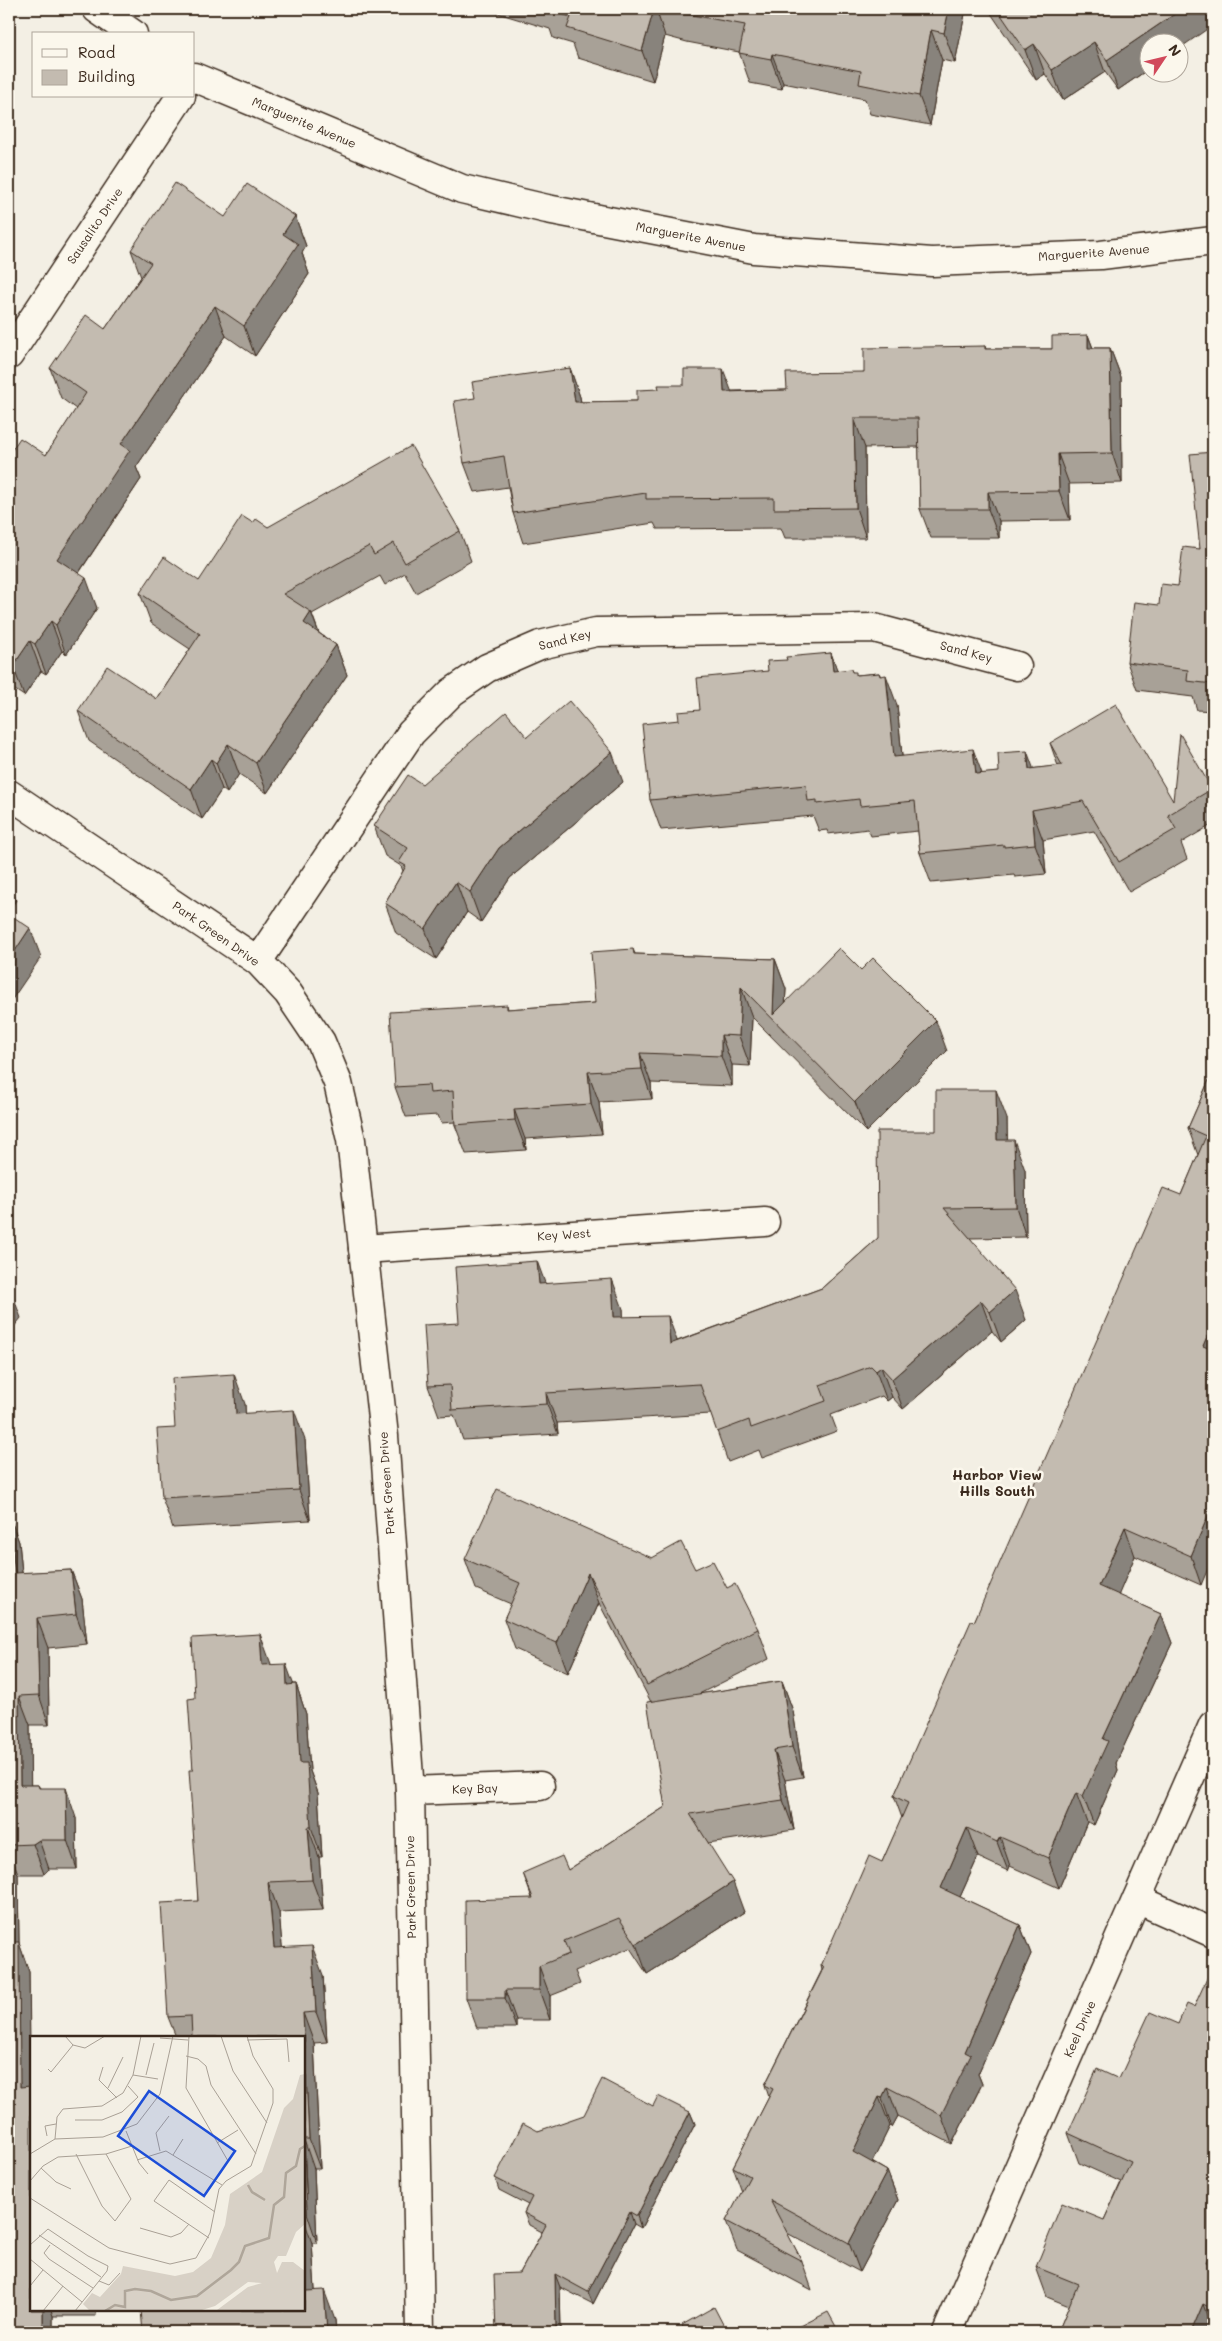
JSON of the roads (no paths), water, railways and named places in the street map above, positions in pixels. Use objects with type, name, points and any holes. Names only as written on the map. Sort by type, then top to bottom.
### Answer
[{"type":"street","points":[[97,9],[130,32]]},
{"type":"street","name":"Marguerite Avenue","points":[[195,77],[462,189],[547,209],[754,249],[932,262],[1101,255],[1213,241]]},
{"type":"street","name":"Sausalito Drive","points":[[9,355],[180,98]]},
{"type":"street","name":"Sand Key","points":[[258,961],[411,733],[452,692],[487,668],[540,644],[596,632],[874,628],[1017,666]]},
{"type":"street","name":"Park Green Drive","points":[[9,794],[258,961],[288,993],[321,1042],[338,1083],[351,1140],[384,1436],[410,1791],[420,2332]]},
{"type":"street","name":"Key West","points":[[363,1249],[765,1222]]},
{"type":"street","name":"Keel Drive","points":[[947,2332],[1213,1725]]},
{"type":"street","name":"Key Bay","points":[[410,1791],[540,1786]]},
{"type":"street","points":[[1137,1899],[1213,1932]]},
{"type":"district","name":"Harbor View Hills South","points":[[997,1484]]}]
